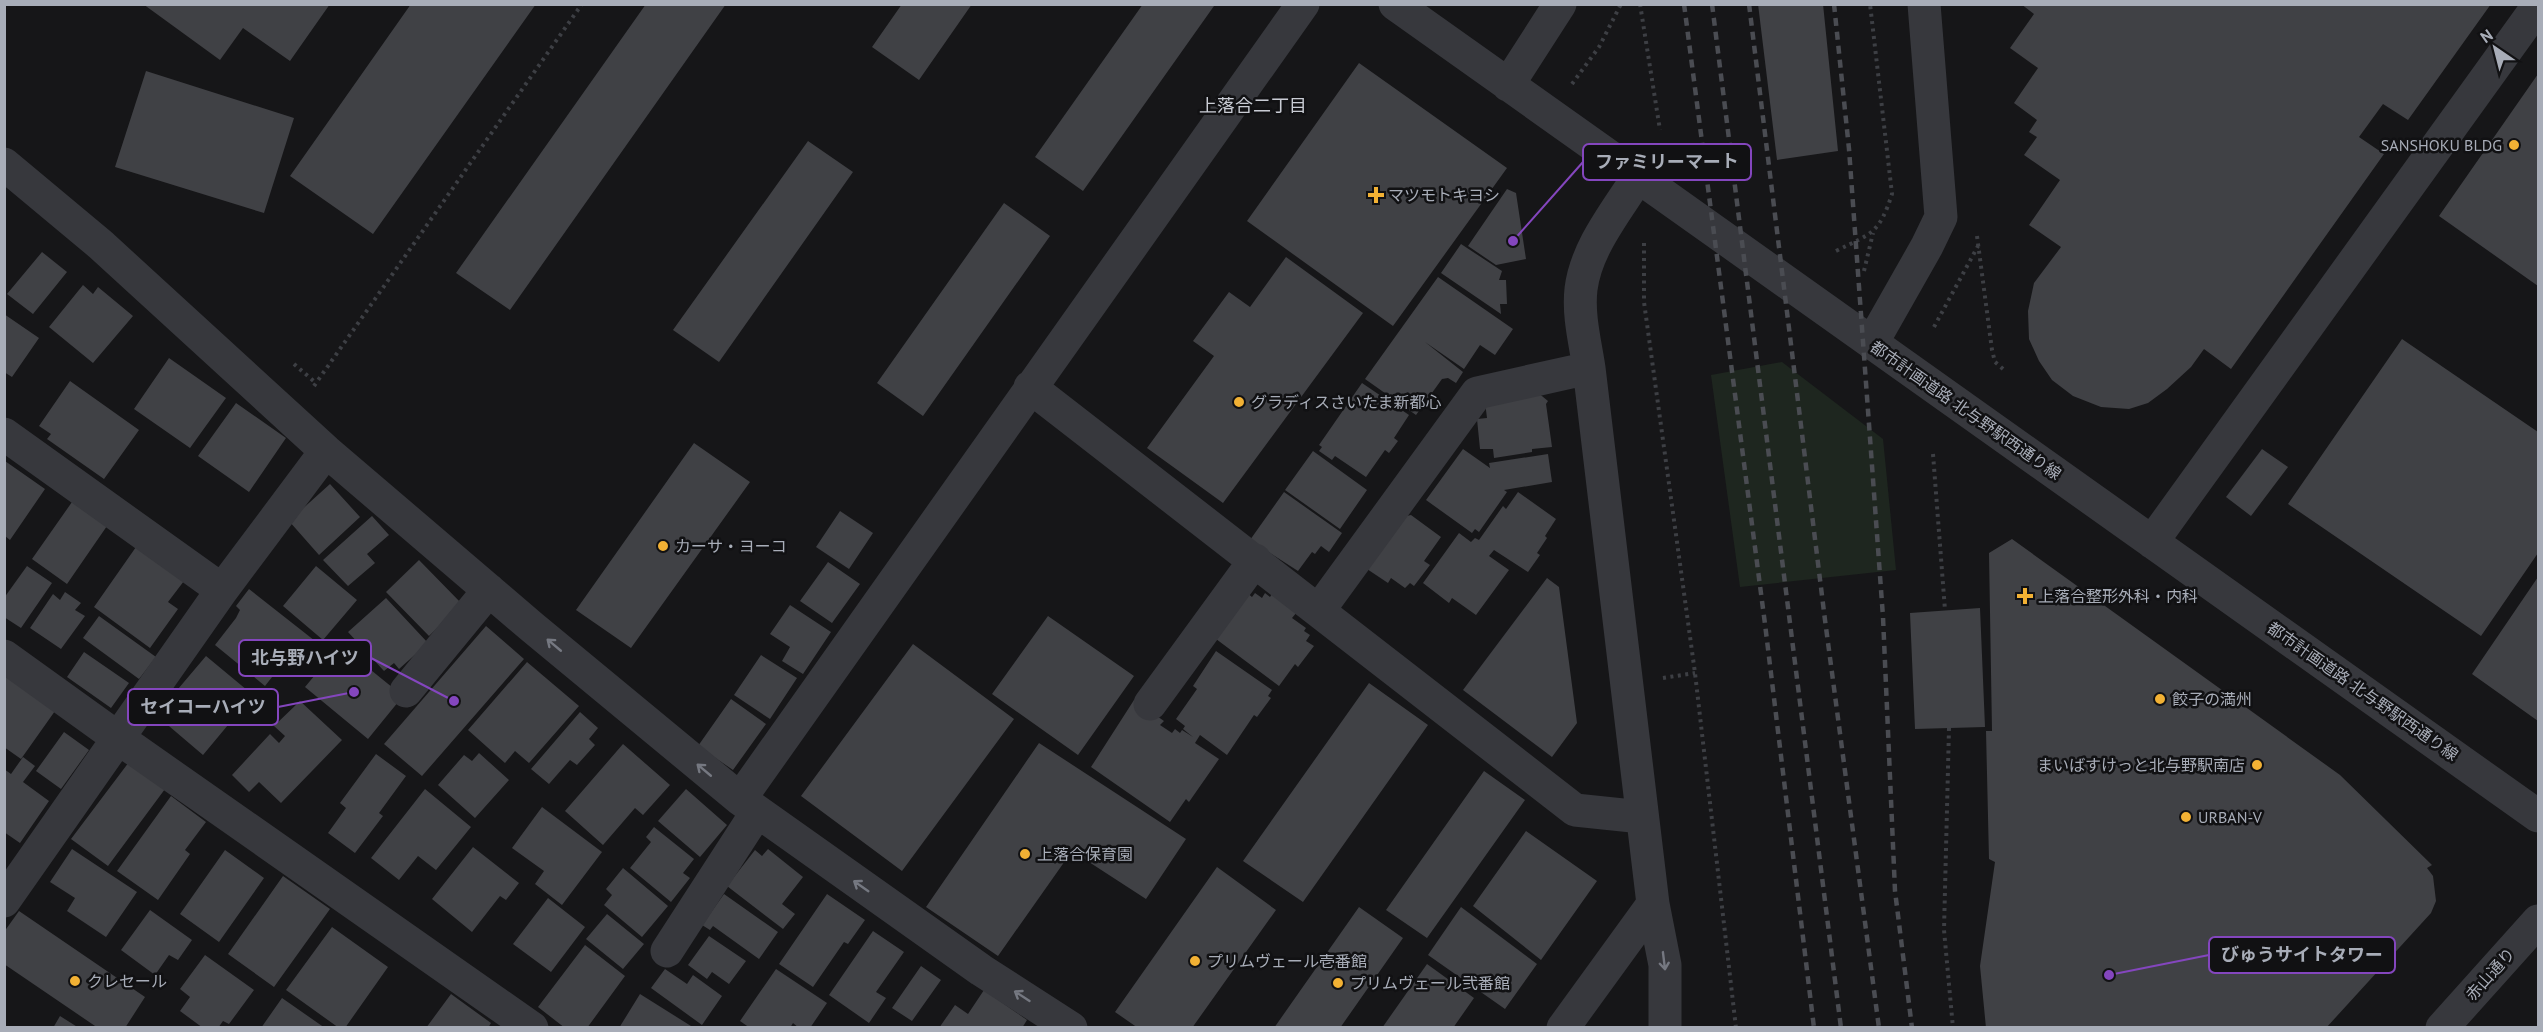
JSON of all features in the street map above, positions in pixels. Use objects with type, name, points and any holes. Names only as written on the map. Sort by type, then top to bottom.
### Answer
[{"type":"street","points":[[668,951],[748,805],[1030,387],[1304,4]]},
{"type":"street","name":"都市計画道路 北与野駅西通り線","points":[[1395,4],[2538,816]]},
{"type":"street","points":[[1508,85],[1560,4]]},
{"type":"street","points":[[1872,343],[1941,217],[1924,5]]},
{"type":"street","points":[[2152,542],[2538,6]]},
{"type":"street","points":[[4,164],[101,245],[326,451],[748,805],[1062,1025]]},
{"type":"street","points":[[1638,177],[1594,248],[1585,270],[1581,290],[1581,321],[1589,368],[1653,904],[1665,965],[1665,1028]]},
{"type":"street","points":[[1319,610],[1477,393],[1589,368]]},
{"type":"street","points":[[1030,387],[1575,810],[1642,817]]},
{"type":"street","points":[[4,434],[222,590]]},
{"type":"street","points":[[4,901],[222,590],[326,451]]},
{"type":"street","points":[[1150,704],[1255,560]]},
{"type":"street","points":[[406,692],[489,590]]},
{"type":"street","points":[[4,656],[532,1028]]},
{"type":"street","points":[[1563,1028],[1653,904]]},
{"type":"street","name":"赤山通り","points":[[2442,1028],[2538,921]]},
{"type":"path","points":[[296,422],[316,383],[582,4]]},
{"type":"path","points":[[1566,91],[1599,47],[1621,4]]},
{"type":"path","points":[[1640,4],[1660,130]]},
{"type":"path","points":[[1864,272],[1873,233],[1885,215],[1892,194],[1870,4]]},
{"type":"path","points":[[1836,251],[1873,233]]},
{"type":"path","points":[[1644,242],[1644,302],[1695,673],[1736,1028]]},
{"type":"path","points":[[1934,327],[1979,245]]},
{"type":"path","points":[[1933,453],[1946,610]]},
{"type":"path","points":[[1949,728],[1944,930],[1953,1028]]},
{"type":"shaded area","points":[[1782,362],[1883,439],[1896,570],[1740,587],[1711,375]]},
{"type":"building","points":[[143,4],[330,4],[290,61],[243,28],[220,60]]},
{"type":"building","points":[[411,4],[536,4],[373,234],[290,176]]},
{"type":"building","points":[[646,4],[726,4],[510,310],[456,273]]},
{"type":"building","points":[[902,4],[972,4],[919,80],[872,47]]},
{"type":"building","points":[[1143,4],[1214,6],[1083,191],[1035,157]]},
{"type":"building","points":[[1758,4],[1823,4],[1838,151],[1777,160]]},
{"type":"building","points":[[2021,4],[2491,4],[2408,120],[2383,104],[2359,137],[2384,154],[2231,369],[2204,349],[2191,367],[2167,389],[2148,403],[2129,409],[2101,407],[2073,396],[2052,380],[2039,361],[2029,339],[2028,311],[2034,283],[2061,247],[2029,225],[2060,180],[2024,155],[2037,137],[2029,132],[2037,120],[2014,103],[2038,68],[2010,48],[2034,14]]},
{"type":"building","points":[[1359,63],[1507,168],[1393,326],[1247,221]]},
{"type":"building","points":[[146,71],[294,118],[264,213],[115,167]]},
{"type":"building","name":"SANSHOKU BLDG","points":[[2538,74],[2538,286],[2439,216]]},
{"type":"building","points":[[808,141],[853,172],[719,362],[673,330]]},
{"type":"building","points":[[1507,189],[1516,193],[1526,259],[1496,265],[1468,246]]},
{"type":"building","points":[[1004,203],[1050,236],[923,416],[877,383]]},
{"type":"building","points":[[1461,244],[1502,271],[1499,280],[1506,280],[1507,304],[1500,304],[1501,314],[1441,273]]},
{"type":"building","points":[[42,252],[67,272],[33,314],[7,294]]},
{"type":"building","name":"グラディスさいたま新都心","points":[[1286,257],[1363,313],[1223,503],[1147,448],[1214,356],[1193,341],[1229,292],[1250,307]]},
{"type":"building","points":[[1438,277],[1513,329],[1495,355],[1480,345],[1464,369],[1425,342],[1463,372],[1456,383],[1448,378],[1442,379],[1416,415],[1365,379]]},
{"type":"building","points":[[83,285],[93,294],[98,287],[133,316],[93,363],[49,327]]},
{"type":"building","points":[[4,314],[39,338],[12,377],[4,372]]},
{"type":"building","points":[[2402,339],[2538,432],[2538,553],[2481,636],[2288,504]]},
{"type":"building","points":[[169,358],[226,398],[190,448],[134,409]]},
{"type":"building","points":[[70,381],[139,430],[104,479],[47,439],[51,434],[39,426]]},
{"type":"building","points":[[1362,383],[1409,415],[1394,438],[1398,441],[1389,453],[1385,450],[1366,477],[1335,456],[1332,460],[1319,451],[1322,447],[1319,445]]},
{"type":"building","points":[[1537,392],[1548,401],[1546,404],[1552,447],[1494,458],[1493,449],[1480,449],[1477,419],[1487,418],[1485,402]]},
{"type":"building","points":[[236,403],[286,438],[249,492],[198,456]]},
{"type":"building","name":"カーサ・ヨーコ","points":[[694,443],[750,482],[631,648],[576,610]]},
{"type":"building","points":[[1463,449],[1490,468],[1489,463],[1548,454],[1552,482],[1504,490],[1507,492],[1479,532],[1475,529],[1472,533],[1426,500]]},
{"type":"building","points":[[2262,449],[2288,467],[2251,516],[2226,497]]},
{"type":"building","points":[[1313,451],[1367,490],[1340,529],[1285,490]]},
{"type":"building","points":[[5,461],[45,489],[10,540],[5,536]]},
{"type":"building","points":[[330,484],[360,517],[319,555],[289,521]]},
{"type":"building","points":[[1284,492],[1342,533],[1329,552],[1321,546],[1315,554],[1312,552],[1298,571],[1250,540]]},
{"type":"building","points":[[1518,492],[1556,519],[1537,553],[1540,555],[1528,572],[1494,550],[1489,556],[1509,570],[1476,615],[1452,598],[1449,603],[1423,583],[1459,533],[1471,542],[1475,538],[1479,540],[1503,506],[1506,509]]},
{"type":"building","points":[[72,502],[107,526],[67,584],[32,559]]},
{"type":"building","points":[[840,511],[873,533],[849,569],[816,547]]},
{"type":"building","points":[[1411,515],[1441,537],[1424,561],[1430,565],[1414,586],[1410,583],[1405,588],[1391,578],[1388,583],[1367,569],[1402,517]]},
{"type":"building","points":[[372,516],[389,535],[367,554],[375,563],[348,586],[323,560]]},
{"type":"building","name":"URBAN-V","points":[[2012,539],[2340,775],[2432,865],[2427,868],[2433,876],[2436,901],[2431,913],[2326,1028],[1986,1028],[1980,966],[1995,862],[1989,859],[1986,731],[1992,731],[1989,553]]},
{"type":"building","points":[[136,547],[184,581],[168,602],[178,609],[150,648],[94,607]]},
{"type":"building","points":[[419,560],[462,604],[429,636],[386,592]]},
{"type":"building","points":[[828,562],[860,584],[832,623],[800,601]]},
{"type":"building","points":[[27,566],[52,583],[21,628],[4,617],[4,598]]},
{"type":"building","points":[[316,566],[357,600],[323,640],[283,606]]},
{"type":"building","points":[[2538,577],[2538,721],[2472,674]]},
{"type":"building","points":[[1547,578],[1559,587],[1577,723],[1552,757],[1463,690]]},
{"type":"building","points":[[249,589],[324,648],[304,673],[287,658],[265,686],[215,645],[236,618],[240,610],[236,606]]},
{"type":"building","points":[[65,592],[81,603],[75,610],[85,616],[61,649],[30,628],[53,594],[60,600]]},
{"type":"building","points":[[1246,592],[1252,597],[1255,593],[1262,598],[1265,593],[1270,597],[1272,594],[1297,612],[1292,618],[1306,628],[1304,631],[1310,635],[1306,641],[1314,646],[1298,667],[1295,664],[1279,686],[1212,636]]},
{"type":"building","points":[[386,598],[428,643],[399,669],[394,663],[384,671],[348,632]]},
{"type":"building","points":[[790,605],[831,632],[803,674],[782,661],[790,647],[770,634]]},
{"type":"building","points":[[1980,608],[1985,727],[1915,729],[1910,613]]},
{"type":"building","points":[[99,616],[156,657],[139,679],[83,638]]},
{"type":"building","points":[[1048,616],[1134,676],[1078,755],[992,694]]},
{"type":"building","points":[[486,626],[524,659],[422,776],[384,744]]},
{"type":"building","points":[[913,644],[1014,719],[902,871],[801,796]]},
{"type":"building","points":[[340,645],[403,696],[368,739],[305,687]]},
{"type":"building","points":[[1216,651],[1272,690],[1268,696],[1271,698],[1257,717],[1254,715],[1227,755],[1200,735],[1195,743],[1219,759],[1189,802],[1186,799],[1170,822],[1091,767],[1134,700],[1164,721],[1160,725],[1172,733],[1175,729],[1180,733],[1182,730],[1193,737],[1176,719],[1197,689],[1193,686]]},
{"type":"building","points":[[84,652],[129,683],[111,708],[67,677]]},
{"type":"building","points":[[761,655],[797,678],[770,719],[734,695]]},
{"type":"building","points":[[206,656],[253,695],[203,755],[156,715]]},
{"type":"building","points":[[527,662],[579,706],[529,763],[515,751],[505,763],[468,730]]},
{"type":"building","points":[[4,675],[55,711],[21,759],[4,747]]},
{"type":"building","points":[[1369,683],[1428,725],[1303,902],[1243,861]]},
{"type":"building","points":[[731,699],[766,724],[733,770],[698,746]]},
{"type":"building","points":[[300,701],[342,740],[281,803],[259,782],[249,792],[232,775],[270,734],[279,743],[285,736],[274,726]]},
{"type":"building","points":[[580,712],[598,728],[589,739],[595,745],[577,765],[570,760],[549,784],[531,769]]},
{"type":"building","points":[[64,732],[89,750],[61,789],[36,771]]},
{"type":"building","points":[[1039,743],[1186,839],[1146,899],[1072,851],[998,956],[926,907]]},
{"type":"building","points":[[623,744],[670,785],[643,815],[635,808],[603,845],[565,811]]},
{"type":"building","points":[[479,753],[509,780],[475,818],[438,785],[464,755],[472,761]]},
{"type":"building","points":[[376,754],[406,776],[379,813],[383,816],[355,853],[328,833],[346,808],[340,803]]},
{"type":"building","points":[[23,757],[35,766],[23,782],[49,801],[20,843],[4,832],[4,769],[11,774]]},
{"type":"building","points":[[129,762],[165,789],[108,866],[71,839]]},
{"type":"building","points":[[1484,771],[1525,800],[1427,938],[1386,910]]},
{"type":"building","points":[[425,789],[471,827],[436,870],[418,856],[399,880],[371,858]]},
{"type":"building","points":[[686,789],[727,825],[700,857],[658,821]]},
{"type":"building","points":[[171,796],[206,822],[185,850],[190,854],[158,900],[117,871]]},
{"type":"building","points":[[542,807],[602,852],[562,905],[535,884],[544,871],[512,848]]},
{"type":"building","points":[[654,827],[694,859],[683,873],[690,878],[671,902],[630,868],[651,842],[646,837]]},
{"type":"building","points":[[1526,831],[1597,881],[1541,960],[1473,906]]},
{"type":"building","points":[[473,847],[519,883],[506,900],[500,896],[472,932],[432,899]]},
{"type":"building","points":[[72,849],[137,892],[106,937],[67,911],[75,898],[50,882]]},
{"type":"building","points":[[768,849],[803,877],[782,904],[795,914],[783,929],[727,886],[755,850],[762,856]]},
{"type":"building","points":[[225,850],[264,878],[219,942],[180,914]]},
{"type":"building","name":"プリムヴェール壱番館","points":[[1217,867],[1276,910],[1192,1028],[1138,1028],[1115,1012]]},
{"type":"building","points":[[623,868],[668,906],[642,937],[604,905],[612,895],[606,889]]},
{"type":"building","points":[[283,876],[330,909],[274,987],[228,954]]},
{"type":"building","points":[[724,894],[778,932],[759,959],[713,926],[710,930],[702,925]]},
{"type":"building","points":[[827,894],[865,920],[848,944],[844,942],[813,987],[779,964]]},
{"type":"building","points":[[548,898],[585,927],[551,972],[513,944]]},
{"type":"building","name":"プリムヴェール弐番館","points":[[1359,907],[1403,938],[1340,1028],[1274,1028]]},
{"type":"building","points":[[1461,907],[1537,964],[1505,1009],[1428,955]]},
{"type":"building","points":[[150,910],[192,940],[178,960],[169,955],[155,975],[121,950]]},
{"type":"building","name":"クレセール","points":[[19,911],[145,997],[125,1028],[98,1028],[4,964],[4,932]]},
{"type":"building","points":[[607,914],[644,944],[623,969],[586,939]]},
{"type":"building","points":[[332,927],[388,967],[345,1028],[339,1028],[286,990]]},
{"type":"building","points":[[873,931],[904,952],[876,992],[886,998],[869,1023],[829,995]]},
{"type":"building","points":[[709,936],[746,961],[729,984],[712,972],[707,979],[688,965]]},
{"type":"building","points":[[585,945],[625,976],[587,1028],[565,1028],[538,1007]]},
{"type":"building","points":[[205,955],[254,990],[229,1024],[223,1021],[218,1028],[203,1028],[180,1011],[190,997],[180,989]]},
{"type":"building","points":[[1427,964],[1474,998],[1453,1028],[1382,1028]]},
{"type":"building","points":[[921,966],[941,980],[912,1021],[892,1008]]},
{"type":"building","points":[[665,969],[687,984],[693,975],[722,996],[702,1025],[651,988]]},
{"type":"building","points":[[776,969],[827,1003],[810,1028],[799,1028],[793,1023],[790,1028],[750,1028],[740,1021]]},
{"type":"building","points":[[984,990],[1027,1020],[1022,1028],[939,1028],[955,1005],[968,1014]]},
{"type":"building","points":[[451,994],[491,1023],[488,1028],[426,1028]]},
{"type":"building","points":[[640,994],[691,1026],[692,1028],[619,1028]]},
{"type":"building","points":[[282,998],[325,1028],[261,1028]]},
{"type":"building","points":[[60,1016],[79,1028],[53,1028]]},
{"type":"railway","points":[[1684,4],[1765,624],[1814,1028]]},
{"type":"railway","points":[[1712,4],[1841,1028]]},
{"type":"railway","points":[[1749,4],[1825,620],[1879,1028]]},
{"type":"railway","points":[[1834,4],[1849,149],[1883,617],[1895,891],[1912,1028]]},
{"type":"place","name":"SANSHOKU BLDG","points":[[2514,145]]},
{"type":"place","name":"マツモトキヨシ","points":[[1376,195]]},
{"type":"place","name":"ファミリーマート","points":[[1513,241]]},
{"type":"place","name":"グラディスさいたま新都心","points":[[1239,402]]},
{"type":"place","name":"カーサ・ヨーコ","points":[[663,546]]},
{"type":"place","name":"上落合整形外科・内科","points":[[2025,596]]},
{"type":"place","name":"セイコーハイツ","points":[[354,692]]},
{"type":"place","name":"餃子の満州","points":[[2160,699]]},
{"type":"place","name":"北与野ハイツ","points":[[454,701]]},
{"type":"place","name":"まいばすけっと北与野駅南店","points":[[2257,765]]},
{"type":"place","name":"URBAN-V","points":[[2186,817]]},
{"type":"place","name":"上落合保育園","points":[[1025,854]]},
{"type":"place","name":"プリムヴェール壱番館","points":[[1195,961]]},
{"type":"place","name":"びゅうサイトタワー","points":[[2109,975]]},
{"type":"place","name":"クレセール","points":[[75,981]]},
{"type":"place","name":"プリムヴェール弐番館","points":[[1338,983]]},
{"type":"district","name":"上落合二丁目","points":[[1253,106]]}]
